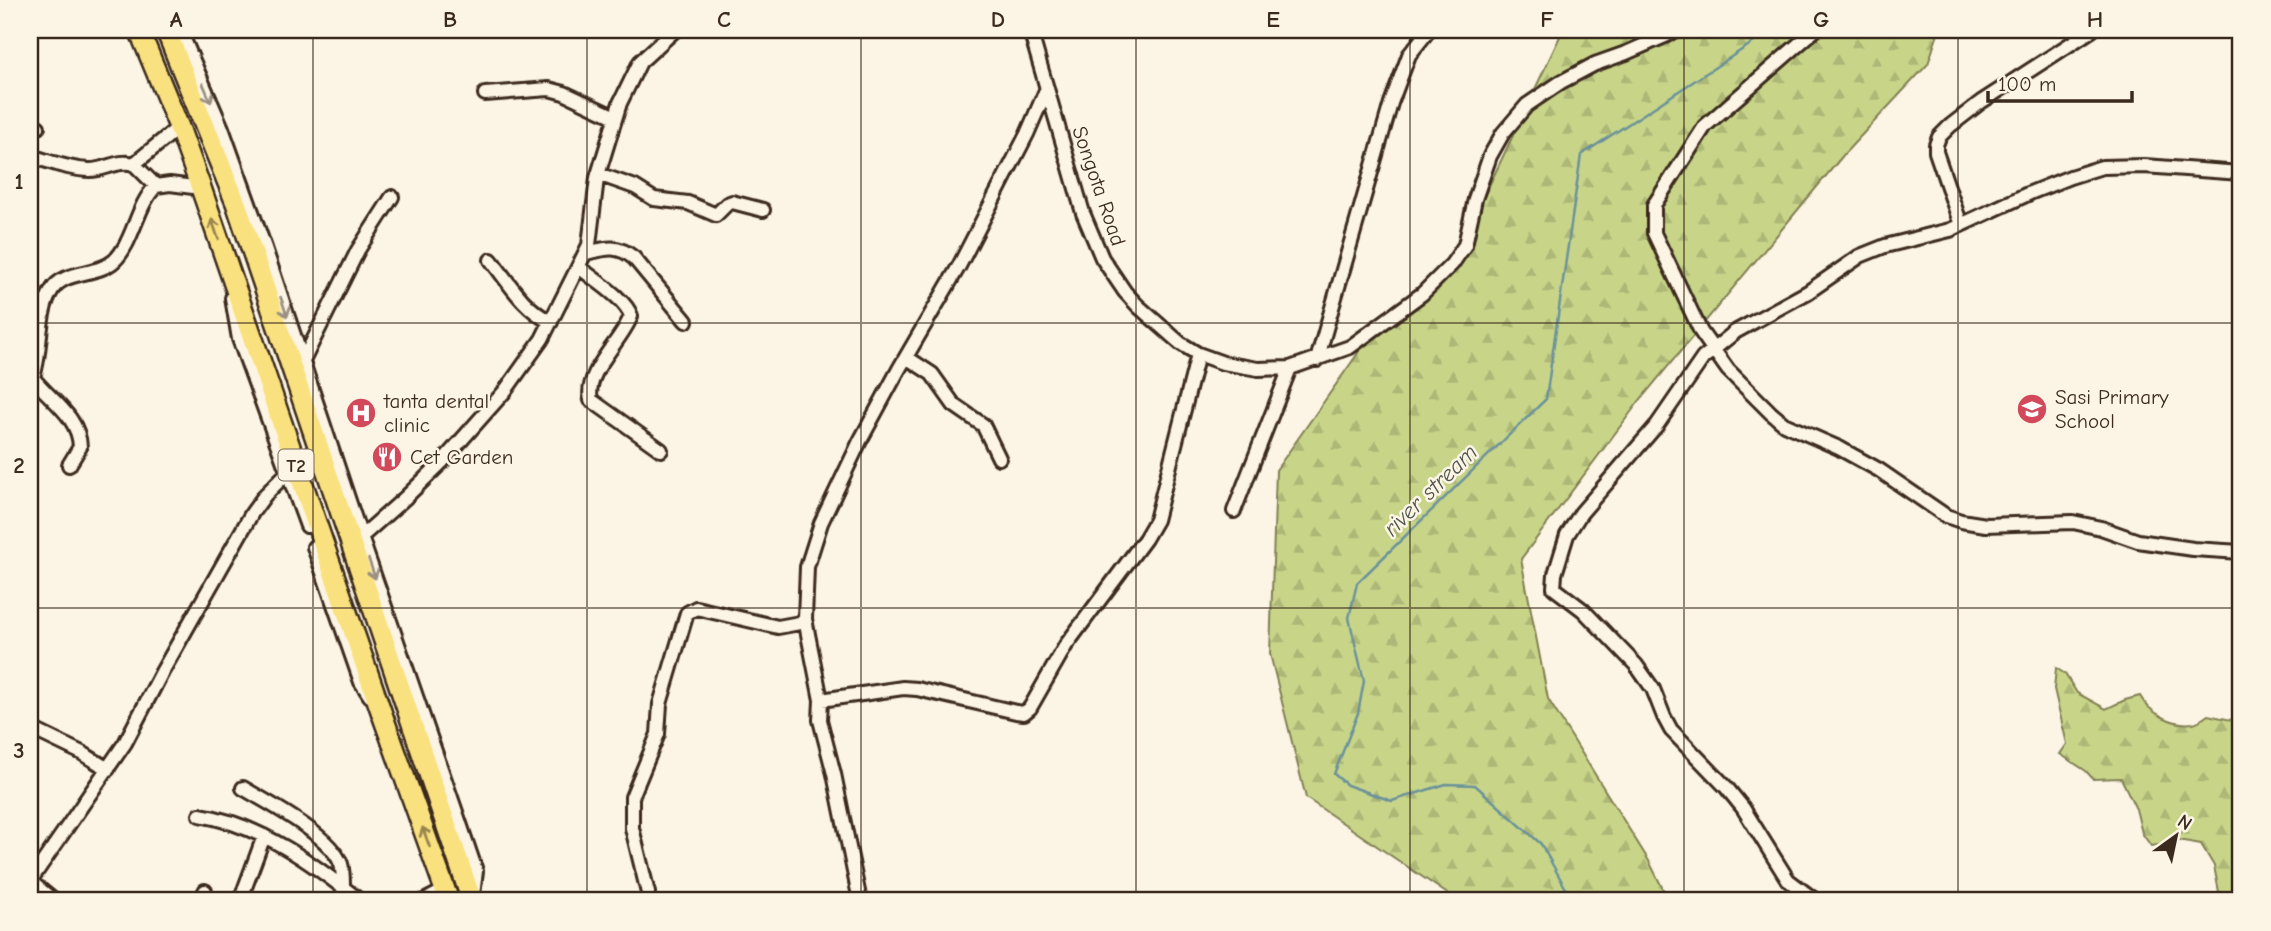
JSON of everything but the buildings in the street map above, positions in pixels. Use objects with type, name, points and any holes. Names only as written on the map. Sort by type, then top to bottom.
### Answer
[{"type":"highway","name":"T2","points":[[139,30],[201,188],[447,896]]},
{"type":"highway","name":"T2","points":[[166,30],[236,203],[472,901]]},
{"type":"highway","points":[[382,714],[407,708]]},
{"type":"highway","points":[[407,782],[431,776]]},
{"type":"street","points":[[180,30],[222,128],[476,871],[472,901]]},
{"type":"street","points":[[361,537],[442,462],[505,391],[542,339],[586,253],[592,229],[598,174],[615,117],[640,62],[674,30]]},
{"type":"street","name":"Songota Road","points":[[1030,30],[1083,213],[1102,258],[1138,306],[1155,323],[1198,354],[1223,363],[1258,369],[1290,368],[1350,347],[1422,294],[1452,264],[1465,245],[1475,199],[1490,156],[1503,133],[1527,104],[1595,64],[1665,37],[1675,30]]},
{"type":"street","points":[[1317,360],[1391,103],[1409,55],[1429,30]]},
{"type":"street","points":[[1815,30],[1705,126],[1654,205],[1654,233],[1690,311],[1713,349],[1742,385],[1784,424],[1849,453],[1947,516],[1961,521],[1986,525],[2073,522],[2146,542],[2241,552]]},
{"type":"street","points":[[1961,225],[1937,152],[1936,145],[1941,134],[1981,102],[2092,30]]},
{"type":"street","points":[[860,901],[820,720],[821,700],[805,622],[807,567],[821,523],[859,441],[960,265],[1027,134],[1047,88]]},
{"type":"street","points":[[485,94],[549,89],[564,93],[615,117]]},
{"type":"street","points":[[134,164],[179,127]]},
{"type":"street","points":[[30,156],[87,170],[99,170],[125,162],[134,164],[156,186]]},
{"type":"street","points":[[1816,901],[1788,880],[1744,808],[1671,730],[1653,689],[1636,665],[1583,610],[1556,590],[1554,586],[1563,545],[1581,513],[1657,425],[1703,358],[1735,332],[1808,292],[1860,256],[1885,246],[1950,230],[2060,181],[2102,167],[2144,166],[2241,173]]},
{"type":"street","points":[[598,174],[635,187],[654,199],[688,203],[716,215],[732,202],[763,210]]},
{"type":"street","points":[[69,465],[80,447],[73,423],[62,407],[31,381],[43,318],[52,289],[62,281],[96,270],[113,261],[123,248],[145,201],[156,186],[170,184],[201,188]]},
{"type":"street","points":[[303,361],[358,250],[392,197]]},
{"type":"street","points":[[586,253],[615,248],[627,252],[686,321]]},
{"type":"street","points":[[491,260],[526,304],[551,322]]},
{"type":"street","points":[[579,267],[620,300],[629,309],[631,316],[597,371],[589,392],[591,400],[661,450]]},
{"type":"street","points":[[231,277],[239,339],[360,682],[382,714]]},
{"type":"street","points":[[821,700],[903,688],[1016,712],[1024,713],[1030,708],[1066,645],[1145,539],[1156,520],[1198,354]]},
{"type":"street","points":[[906,357],[932,374],[954,405],[983,425],[999,458]]},
{"type":"street","points":[[1234,511],[1290,368]]},
{"type":"street","points":[[54,901],[30,881],[139,720],[162,672],[252,513],[264,495],[288,472]]},
{"type":"street","points":[[648,893],[632,828],[632,797],[658,734],[660,704],[687,613],[696,608],[778,627],[805,622]]},
{"type":"street","points":[[30,728],[108,769]]},
{"type":"street","points":[[243,788],[291,817],[319,838],[340,861],[343,886]]},
{"type":"street","points":[[200,815],[219,818],[285,847],[343,886],[359,901]]},
{"type":"street","points":[[240,901],[264,836]]},
{"type":"street","points":[[424,901],[447,896]]},
{"type":"green space","points":[[1563,30],[1939,30],[1928,64],[1845,153],[1640,400],[1521,559],[1548,699],[1649,861],[1669,901],[1458,901],[1306,798],[1270,654],[1276,470],[1375,329],[1452,264]]},
{"type":"green space","points":[[2056,668],[2065,674],[2077,693],[2106,709],[2140,696],[2149,708],[2170,720],[2193,723],[2208,715],[2241,722],[2241,901],[2224,901],[2220,897],[2214,866],[2201,844],[2178,840],[2151,846],[2142,833],[2136,809],[2121,778],[2093,779],[2086,771],[2060,754],[2067,744],[2054,689]]},
{"type":"waterway","name":"river stream","points":[[1570,901],[1570,896],[1541,844],[1475,785],[1446,784],[1392,801],[1347,785],[1334,774],[1358,713],[1364,681],[1349,618],[1357,583],[1546,399],[1581,155],[1763,36],[1768,30]]},
{"type":"place","name":"Sasi Primary School","points":[[2032,409]]},
{"type":"place","name":"tanta dental clinic","points":[[361,413]]},
{"type":"place","name":"Cet Garden","points":[[387,457]]}]
